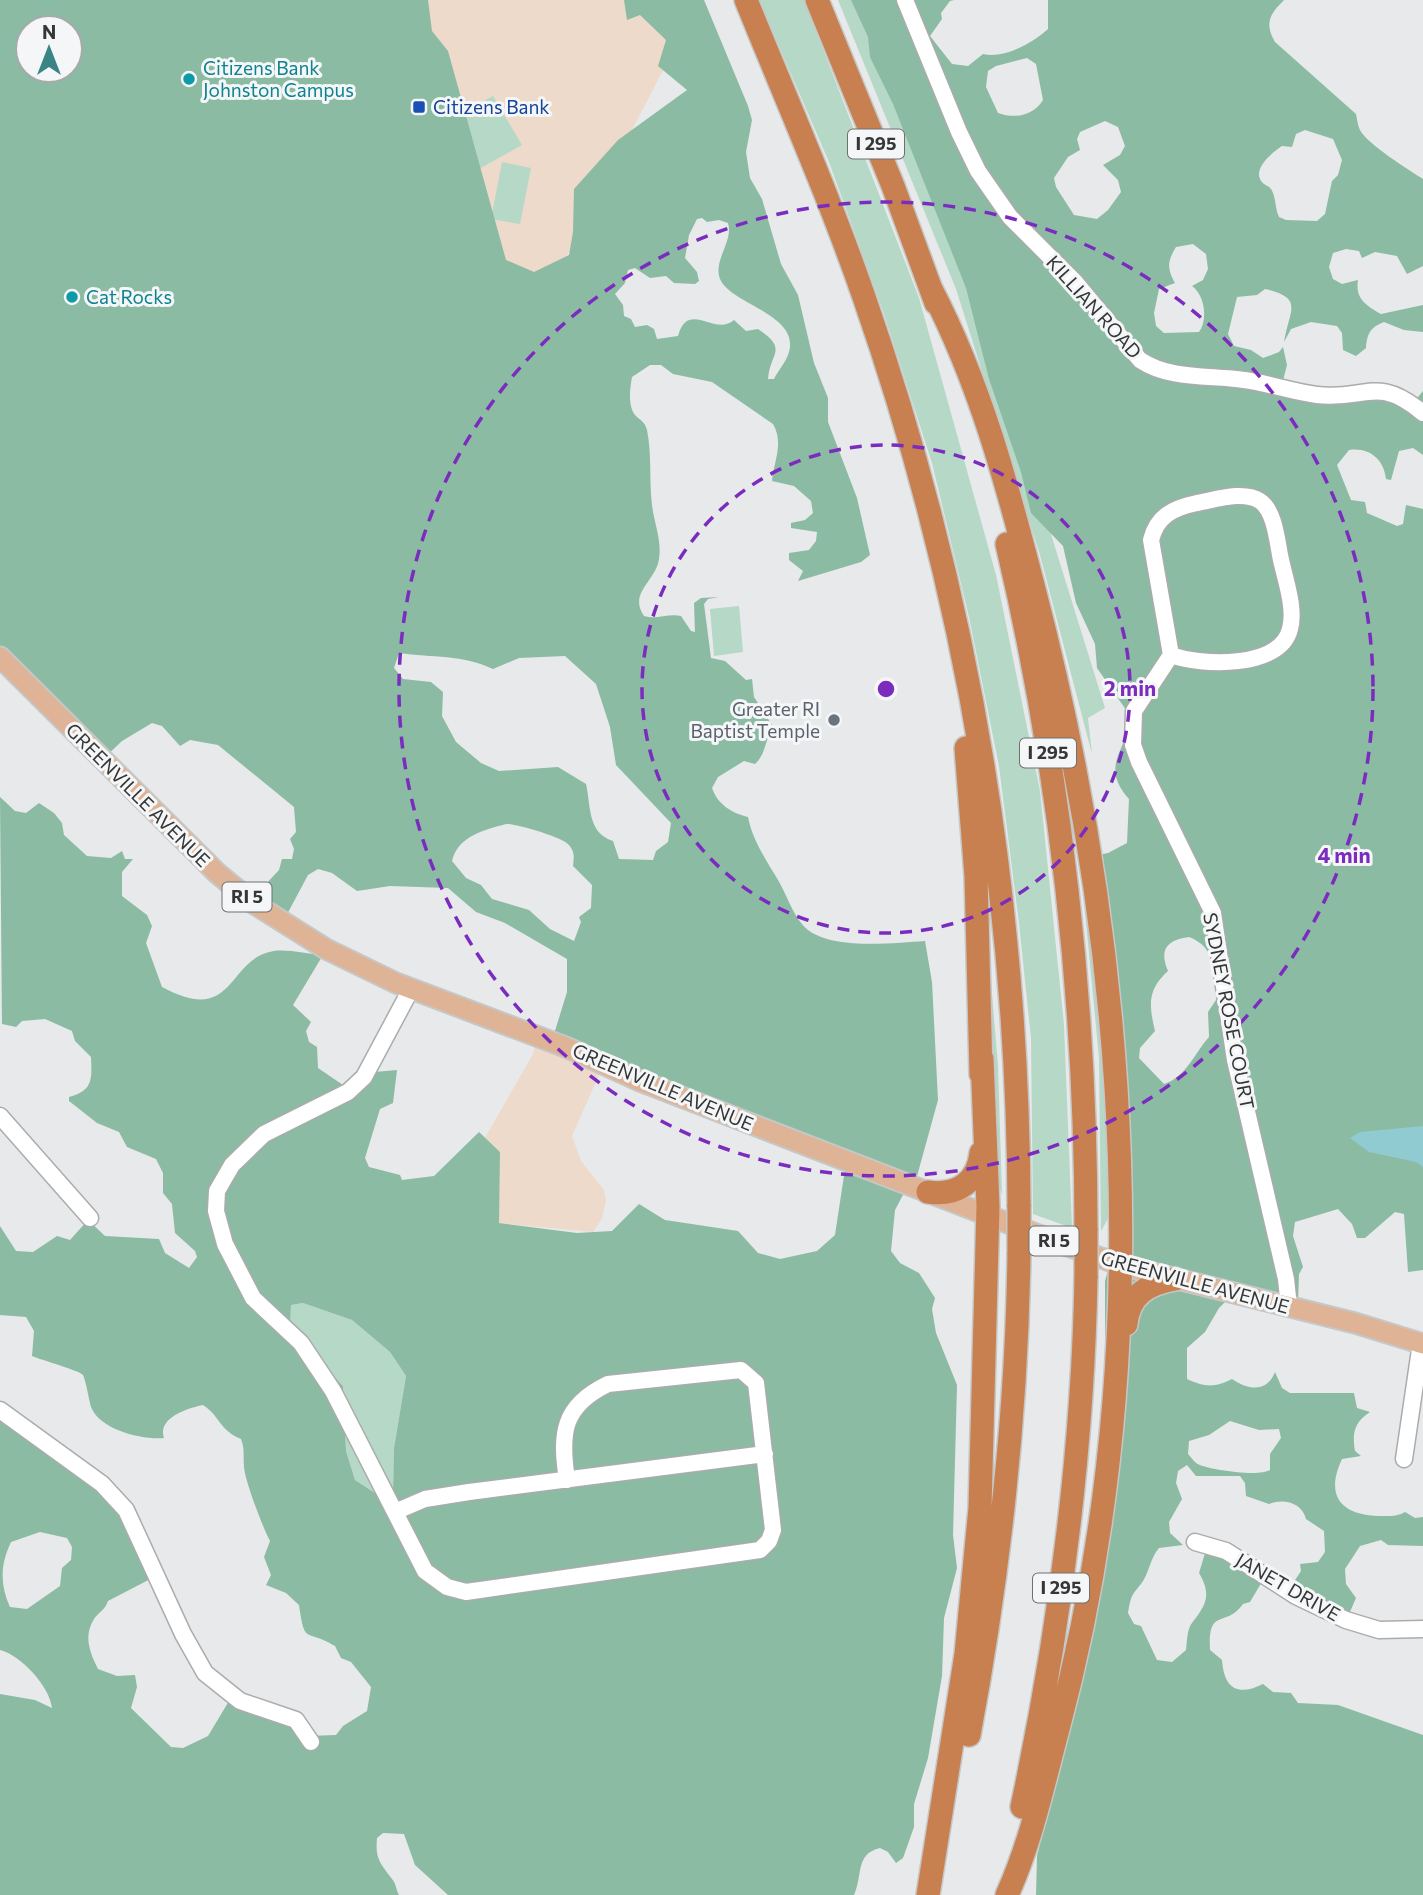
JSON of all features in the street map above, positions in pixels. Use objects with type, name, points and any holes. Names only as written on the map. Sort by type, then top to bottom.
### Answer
[{"type":"highway","points":[[746,0],[825,192],[868,309],[920,474],[960,636],[989,801],[1007,949],[1016,1060],[1019,1206],[1011,1435],[995,1583],[959,1790],[933,1895]]},
{"type":"highway","name":"I 295","points":[[817,0],[893,186],[931,289],[996,502],[1021,609],[1043,724],[1064,870],[1075,980],[1086,1231],[1077,1434],[1063,1575],[1026,1792],[1001,1895]]},
{"type":"highway","points":[[931,289],[964,356],[996,450],[1046,635],[1073,759],[1098,904],[1115,1088],[1121,1265],[1104,1507],[1083,1628],[1026,1849],[1007,1895]]},
{"type":"highway","points":[[928,1895],[961,1692],[974,1580],[982,1469],[988,1216],[975,852],[961,699],[960,636]]},
{"type":"highway","points":[[928,1192],[958,1189],[977,1171],[981,1152],[982,1059]]},
{"type":"highway","points":[[1115,1378],[1124,1354],[1130,1304],[1145,1289],[1175,1279]]},
{"type":"main road","name":"GREENVILLE AVENUE","points":[[0,657],[217,873],[256,905],[326,948],[411,989],[557,1043],[640,1081],[1121,1265],[1422,1343]]},
{"type":"street","name":"KILLIAN ROAD","points":[[905,0],[958,132],[978,171],[1010,218],[1076,283],[1140,360],[1153,369],[1170,374],[1243,380],[1318,395],[1377,390],[1391,392],[1404,398],[1423,413]]},
{"type":"street","points":[[1231,497],[1250,497],[1261,501],[1268,509],[1290,604],[1291,626],[1287,639],[1275,649],[1238,661],[1188,661],[1171,655],[1151,540],[1155,524],[1170,512],[1189,504],[1231,497]]},
{"type":"street","name":"SYDNEY ROSE COURT","points":[[1171,655],[1134,711],[1133,745],[1213,913],[1235,1060],[1286,1279],[1289,1307]]},
{"type":"street","points":[[411,989],[364,1077],[348,1092],[264,1134],[232,1165],[217,1191],[216,1211],[225,1244],[253,1298],[301,1343],[333,1391],[397,1511],[408,1540],[425,1571],[447,1587],[466,1591],[760,1550],[769,1541],[773,1530],[756,1383],[741,1370],[608,1384],[581,1402],[565,1427],[562,1441],[567,1480]]},
{"type":"street","points":[[0,1116],[90,1218]]},
{"type":"street","points":[[1405,1459],[1422,1343]]},
{"type":"street","points":[[0,1410],[102,1484],[126,1510],[183,1634],[205,1672],[240,1701],[296,1720],[311,1742]]},
{"type":"street","points":[[397,1511],[425,1499],[765,1454]]},
{"type":"street","name":"JANET DRIVE","points":[[1195,1542],[1226,1551],[1296,1596],[1346,1620],[1380,1630],[1423,1629]]},
{"type":"shaded area","points":[[0,0],[654,0],[674,49],[530,327],[0,304]]},
{"type":"shaded area","points":[[536,1042],[601,1070],[572,1136],[581,1161],[604,1190],[606,1201],[602,1218],[593,1232],[498,1223],[500,1152],[485,1138],[533,1054]]},
{"type":"green space","points":[[0,0],[428,0],[432,31],[448,51],[506,260],[534,272],[569,255],[573,232],[574,189],[618,140],[687,90],[658,66],[666,40],[640,15],[627,20],[624,0],[704,0],[748,106],[752,120],[746,152],[750,178],[762,199],[781,264],[798,295],[814,363],[828,398],[828,422],[857,498],[870,555],[861,562],[798,581],[803,571],[789,560],[789,553],[809,550],[816,541],[817,532],[791,528],[791,523],[805,520],[813,513],[811,501],[794,486],[772,481],[778,445],[773,424],[712,382],[673,374],[661,365],[650,365],[632,377],[630,393],[632,409],[647,430],[652,505],[659,545],[657,567],[641,594],[640,608],[644,616],[649,617],[681,616],[691,631],[695,632],[694,603],[701,598],[719,597],[708,599],[704,604],[711,658],[725,661],[746,680],[752,679],[754,697],[774,728],[759,760],[755,764],[744,761],[718,777],[712,788],[715,794],[726,807],[748,817],[760,849],[795,913],[808,930],[819,936],[848,943],[925,941],[932,982],[938,1100],[914,1187],[905,1191],[895,1210],[891,1251],[900,1263],[919,1273],[935,1298],[932,1309],[936,1333],[957,1385],[953,1535],[957,1568],[944,1618],[942,1676],[928,1758],[914,1804],[914,1827],[903,1858],[896,1863],[888,1852],[880,1848],[867,1855],[861,1866],[854,1895],[448,1895],[415,1865],[404,1834],[383,1833],[377,1838],[378,1856],[399,1895],[0,1895],[0,1694],[35,1700],[52,1708],[46,1691],[33,1673],[17,1658],[0,1650],[0,1417],[101,1488],[129,1520],[156,1576],[108,1601],[91,1625],[89,1644],[98,1669],[117,1676],[135,1675],[137,1687],[131,1708],[171,1747],[183,1748],[208,1736],[232,1696],[300,1721],[308,1736],[336,1735],[343,1726],[367,1711],[371,1687],[351,1662],[341,1658],[335,1646],[305,1631],[299,1605],[286,1593],[266,1585],[271,1575],[264,1557],[270,1541],[248,1483],[241,1439],[228,1432],[203,1405],[182,1411],[169,1420],[163,1431],[164,1438],[134,1435],[112,1427],[103,1422],[91,1407],[83,1375],[32,1356],[34,1331],[26,1317],[0,1315],[0,1226],[16,1251],[33,1252],[57,1236],[70,1240],[88,1220],[105,1236],[159,1239],[165,1253],[189,1268],[197,1257],[195,1251],[175,1233],[172,1204],[163,1193],[163,1173],[156,1159],[127,1147],[119,1132],[97,1123],[69,1101],[69,1097],[87,1088],[91,1072],[91,1057],[75,1041],[72,1031],[45,1019],[22,1021],[16,1027],[2,1024],[0,797],[15,811],[26,813],[39,803],[54,813],[62,823],[64,835],[87,856],[111,858],[122,851],[125,859],[133,859],[122,872],[122,896],[147,915],[152,926],[146,943],[162,987],[186,997],[204,999],[217,995],[228,987],[258,956],[274,951],[323,955],[293,1005],[311,1022],[306,1031],[309,1042],[317,1047],[318,1068],[343,1085],[375,1072],[397,1070],[393,1103],[380,1109],[365,1158],[369,1167],[400,1175],[402,1180],[434,1176],[479,1132],[500,1152],[499,1223],[577,1233],[612,1231],[639,1204],[665,1220],[738,1231],[758,1253],[780,1259],[817,1251],[835,1235],[845,1169],[550,1047],[567,992],[567,959],[505,923],[476,912],[448,888],[390,886],[357,891],[332,873],[318,869],[308,875],[284,920],[252,899],[279,870],[282,859],[292,859],[294,849],[290,839],[296,832],[294,807],[218,745],[190,740],[180,746],[162,726],[152,723],[122,741],[104,758],[0,655]],"holes":[[[697,219],[728,223],[728,237],[719,267],[721,281],[728,289],[765,312],[786,330],[790,342],[788,355],[774,379],[768,379],[775,347],[758,329],[746,331],[734,320],[719,324],[695,319],[682,325],[678,336],[657,339],[654,329],[647,325],[635,327],[631,319],[624,316],[623,305],[615,294],[625,283],[628,270],[635,268],[650,278],[666,276],[674,283],[695,284],[699,281],[697,272],[685,258],[689,235]],[[399,653],[459,659],[493,669],[519,658],[565,656],[596,684],[610,727],[616,765],[671,823],[668,842],[656,851],[653,860],[619,859],[613,841],[599,832],[594,825],[586,784],[558,767],[499,771],[481,763],[456,742],[442,716],[443,692],[431,682],[403,679],[394,668]],[[506,824],[558,838],[571,848],[574,855],[573,866],[592,885],[591,908],[579,917],[581,922],[574,941],[550,929],[529,910],[492,899],[481,885],[466,878],[452,861],[455,852],[473,835]],[[303,1303],[352,1320],[390,1352],[406,1376],[394,1448],[393,1492],[378,1495],[355,1480],[346,1451],[343,1386],[290,1331],[291,1305]],[[40,1532],[67,1538],[72,1547],[71,1560],[62,1568],[60,1586],[27,1609],[10,1607],[3,1583],[5,1559],[11,1542]]]},
{"type":"green space","points":[[759,0],[804,0],[919,298],[996,575],[1040,791],[1064,1025],[1072,1228],[1033,1214],[1031,1038],[999,766],[969,617],[932,463],[884,314],[829,162]]},
{"type":"green space","points":[[838,0],[869,0],[967,264],[1105,708],[1088,718],[1092,754],[1040,555],[956,289]]},
{"type":"green space","points":[[851,0],[954,0],[950,1],[941,13],[942,19],[930,36],[952,64],[968,66],[983,54],[1009,52],[1042,34],[1048,29],[1048,0],[1284,0],[1270,19],[1270,29],[1275,42],[1356,114],[1364,136],[1423,179],[1423,266],[1407,274],[1397,256],[1375,252],[1362,258],[1359,251],[1346,249],[1333,253],[1329,267],[1333,279],[1342,284],[1358,280],[1360,297],[1381,314],[1423,305],[1423,332],[1404,330],[1384,322],[1370,331],[1366,348],[1356,356],[1343,350],[1342,333],[1337,326],[1311,322],[1291,329],[1284,342],[1291,314],[1290,301],[1265,289],[1257,295],[1237,297],[1228,334],[1234,346],[1251,350],[1263,358],[1279,352],[1283,347],[1287,365],[1282,384],[1413,403],[1423,391],[1423,455],[1413,448],[1399,451],[1391,480],[1386,479],[1385,472],[1375,456],[1363,451],[1349,450],[1337,465],[1351,500],[1365,502],[1367,513],[1397,526],[1403,524],[1406,505],[1423,509],[1423,1270],[1408,1272],[1404,1214],[1395,1212],[1365,1238],[1357,1238],[1352,1224],[1338,1209],[1295,1222],[1293,1236],[1303,1267],[1299,1274],[1298,1302],[1230,1297],[1219,1308],[1205,1332],[1187,1348],[1187,1379],[1210,1385],[1232,1379],[1244,1386],[1256,1388],[1267,1384],[1275,1372],[1282,1388],[1290,1393],[1354,1393],[1357,1408],[1370,1412],[1357,1424],[1354,1434],[1355,1451],[1361,1456],[1342,1459],[1335,1483],[1336,1493],[1340,1501],[1354,1512],[1392,1516],[1405,1512],[1415,1518],[1423,1517],[1423,1546],[1388,1545],[1381,1540],[1360,1546],[1345,1569],[1346,1584],[1356,1598],[1345,1623],[1288,1591],[1301,1571],[1300,1564],[1318,1562],[1325,1552],[1324,1531],[1306,1519],[1301,1509],[1292,1503],[1269,1504],[1246,1496],[1245,1483],[1240,1476],[1196,1476],[1187,1465],[1178,1471],[1176,1483],[1182,1499],[1169,1522],[1170,1533],[1183,1545],[1159,1548],[1144,1580],[1132,1597],[1128,1613],[1134,1624],[1141,1626],[1157,1660],[1172,1662],[1186,1650],[1189,1629],[1206,1600],[1199,1573],[1206,1550],[1222,1554],[1263,1580],[1250,1602],[1215,1623],[1210,1636],[1210,1650],[1222,1660],[1229,1683],[1239,1690],[1263,1684],[1273,1692],[1291,1693],[1298,1703],[1338,1705],[1423,1735],[1423,1895],[1036,1895],[1037,1856],[1046,1820],[1105,1412],[1105,1281],[1112,1256],[1112,1215],[1093,856],[1108,853],[1127,843],[1129,799],[1120,787],[1115,767],[1131,717],[1097,668],[1095,644],[1076,603],[1063,546],[1031,513],[1021,472],[989,379],[966,288],[893,104],[870,57],[868,37]],"holes":[[[1027,58],[1036,64],[1043,100],[1034,110],[1023,115],[998,113],[986,87],[988,71],[996,66]],[[1105,121],[1118,127],[1125,146],[1120,155],[1103,165],[1118,180],[1121,192],[1108,210],[1097,219],[1074,215],[1056,187],[1054,178],[1068,157],[1080,150],[1077,139],[1080,132]],[[1305,130],[1333,139],[1342,160],[1338,175],[1332,181],[1325,214],[1317,221],[1286,220],[1279,217],[1273,192],[1259,177],[1261,166],[1269,157],[1282,146],[1292,147],[1296,134]],[[1193,244],[1206,254],[1208,269],[1203,280],[1192,286],[1200,295],[1204,308],[1204,321],[1199,332],[1164,333],[1156,326],[1154,313],[1159,289],[1175,283],[1169,265],[1176,247]],[[1189,937],[1204,947],[1212,961],[1218,997],[1208,1012],[1209,1037],[1184,1071],[1164,1084],[1139,1058],[1140,1048],[1155,1031],[1151,998],[1156,985],[1168,971],[1165,952],[1175,941]],[[1230,1421],[1259,1430],[1279,1429],[1281,1438],[1270,1454],[1270,1470],[1256,1473],[1225,1471],[1198,1464],[1188,1454],[1189,1441],[1209,1435]]]},
{"type":"green space","points":[[493,96],[522,145],[479,169],[449,120]]},
{"type":"green space","points":[[502,162],[531,168],[520,224],[491,219]]},
{"type":"green space","points":[[739,606],[743,652],[714,656],[710,609]]},
{"type":"green space","points":[[1081,870],[1097,955],[1105,1042],[1110,1215],[1101,1231],[1099,1058]]},
{"type":"green space","points":[[982,878],[998,1065],[1002,1195],[994,1169]]},
{"type":"green space","points":[[303,1303],[352,1320],[390,1352],[406,1376],[394,1448],[393,1492],[378,1495],[355,1480],[346,1451],[343,1386],[290,1331],[291,1305]]},
{"type":"water","points":[[1423,1126],[1423,1167],[1416,1162],[1369,1152],[1350,1138],[1360,1132]]},
{"type":"place","name":"Citizens Bank Johnston Campus","points":[[189,79]]},
{"type":"place","name":"Citizens Bank","points":[[419,107]]},
{"type":"place","name":"Cat Rocks","points":[[72,297]]},
{"type":"place","name":"Greater RI Baptist Temple","points":[[834,720]]}]
